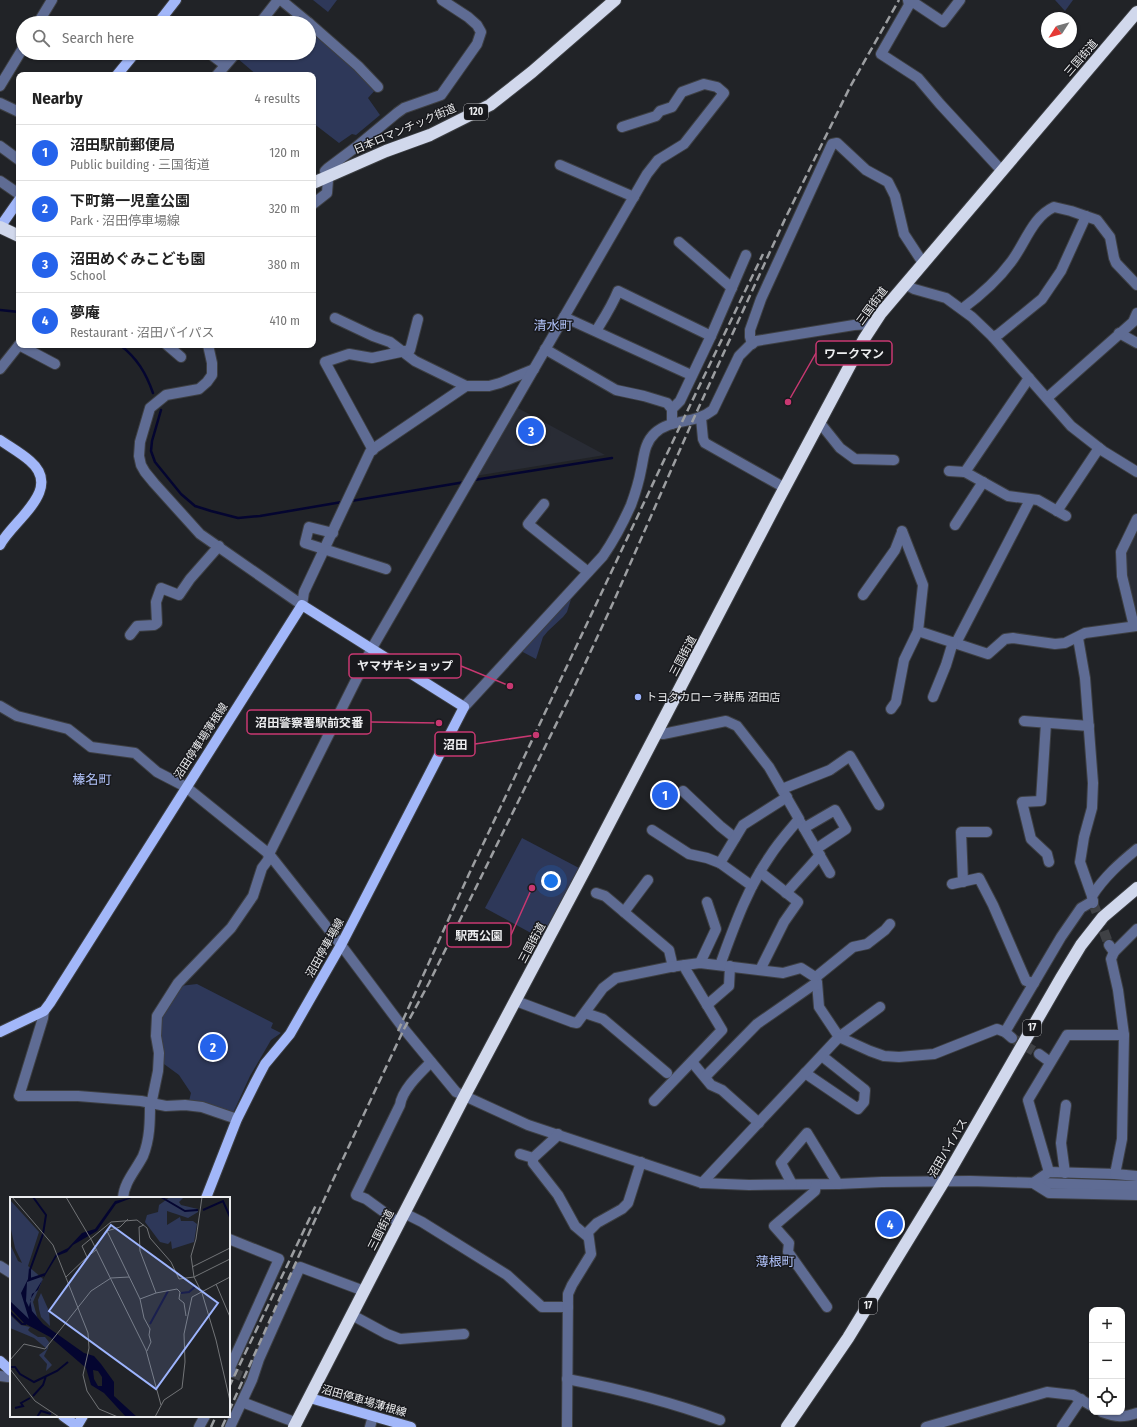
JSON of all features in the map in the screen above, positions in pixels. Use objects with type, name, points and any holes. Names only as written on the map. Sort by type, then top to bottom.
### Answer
[{"type":"highway","name":"日本ロマンチック街道","points":[[316,182],[386,150],[430,135],[490,105],[532,72],[615,0]]},
{"type":"highway","name":"三国街道","points":[[295,1425],[464,1096],[516,1001],[785,488],[874,324],[905,284],[1001,170],[1137,12]]},
{"type":"highway","points":[[0,227],[16,235]]},
{"type":"highway","name":"沼田バイパス","points":[[787,1427],[848,1338],[944,1181],[1081,945],[1103,917],[1137,888]]},
{"type":"main road","points":[[166,16],[176,0]]},
{"type":"main road","points":[[119,72],[129,60]]},
{"type":"main road","points":[[0,227],[16,204]]},
{"type":"main road","points":[[0,440],[31,461],[38,470],[41,482],[39,496],[0,545]]},
{"type":"main road","points":[[302,605],[464,707]]},
{"type":"main road","name":"沼田停車場薄根線","points":[[44,1011],[85,949],[302,605]]},
{"type":"main road","name":"沼田停車場線","points":[[206,1197],[237,1119],[265,1064],[290,1034],[341,945],[464,707]]},
{"type":"main road","points":[[0,1032],[44,1011]]},
{"type":"main road","points":[[0,1361],[10,1370]]},
{"type":"main road","name":"沼田停車場薄根線","points":[[310,1398],[411,1427]]},
{"type":"main road","points":[[64,1417],[77,1427],[82,1417]]},
{"type":"street","points":[[42,16],[52,0]]},
{"type":"street","points":[[266,16],[280,0],[300,16]]},
{"type":"street","points":[[316,202],[327,193],[328,187],[325,172],[328,168],[404,108],[441,95],[477,44],[481,32],[477,25],[442,0]]},
{"type":"street","points":[[960,0],[943,22],[909,0],[909,5],[881,54],[918,78],[1001,170]]},
{"type":"street","points":[[316,29],[358,66],[378,87]]},
{"type":"street","points":[[0,86],[16,60]]},
{"type":"street","points":[[217,60],[224,65]]},
{"type":"street","points":[[219,72],[229,60]]},
{"type":"street","points":[[123,1197],[124,1189],[143,1155],[149,1133],[150,1103],[152,1100],[158,1071],[156,1036],[157,1016],[178,983],[231,928],[254,896],[262,868],[268,860],[269,854],[372,648],[647,174],[658,160],[684,144],[724,93],[717,87],[704,84],[682,92],[672,107],[660,111],[656,116],[622,127]]},
{"type":"street","points":[[0,103],[16,111]]},
{"type":"street","points":[[752,344],[750,330],[761,298],[832,144],[837,143],[866,170],[888,182],[895,196],[904,234],[923,263]]},
{"type":"street","points":[[0,146],[16,158]]},
{"type":"street","points":[[560,165],[634,197]]},
{"type":"street","points":[[0,181],[16,192]]},
{"type":"street","points":[[962,309],[986,291],[999,278],[1012,261],[1032,227],[1048,209],[1054,207],[1060,207],[1097,220],[1110,237],[1116,263],[1137,285]]},
{"type":"street","points":[[993,337],[1042,299],[1061,271],[1086,216]]},
{"type":"street","points":[[679,242],[732,288]]},
{"type":"street","points":[[672,409],[680,401],[691,375],[711,336],[746,255]]},
{"type":"street","points":[[905,284],[946,298],[983,326],[1048,398],[1071,426],[1099,448],[1137,472]]},
{"type":"street","points":[[596,331],[612,305],[618,291],[711,336]]},
{"type":"street","points":[[1048,398],[1133,322],[1137,313]]},
{"type":"street","points":[[564,317],[691,375]]},
{"type":"street","points":[[335,318],[373,336],[390,342],[415,361],[466,386],[489,386],[500,384],[534,369]]},
{"type":"street","points":[[373,450],[325,362],[349,354],[372,358],[410,350],[418,319]]},
{"type":"street","points":[[464,707],[596,564],[609,547],[630,505],[642,469],[648,440],[659,429],[672,424],[701,418],[713,410],[739,356],[756,341],[854,325],[874,324]]},
{"type":"street","points":[[1119,333],[1137,343]]},
{"type":"street","points":[[0,369],[17,348]]},
{"type":"street","points":[[25,348],[54,364]]},
{"type":"street","points":[[171,348],[182,357]]},
{"type":"street","points":[[209,348],[212,363],[212,375],[199,389],[166,395],[150,408],[140,442],[139,456],[145,472],[200,534],[302,605],[304,592],[370,452],[466,386]]},
{"type":"street","points":[[546,349],[616,390],[667,403],[672,409],[672,424]]},
{"type":"street","points":[[964,472],[1029,378]]},
{"type":"street","points":[[701,418],[703,439],[705,443],[785,488]]},
{"type":"street","points":[[820,423],[840,448],[854,459],[894,460]]},
{"type":"street","points":[[1057,511],[1099,448]]},
{"type":"street","points":[[948,471],[964,472],[1008,496],[1038,500],[1066,516]]},
{"type":"street","points":[[955,525],[983,482]]},
{"type":"street","points":[[933,697],[954,643],[1030,500]]},
{"type":"street","points":[[544,504],[528,524],[588,572]]},
{"type":"street","points":[[918,631],[988,654],[1005,639],[1013,638],[1055,644],[1065,643],[1085,634],[1136,626],[1122,576],[1121,552],[1137,519]]},
{"type":"street","points":[[333,533],[309,527],[304,543],[386,569]]},
{"type":"street","points":[[863,595],[895,550],[902,531],[923,585],[918,631],[904,660],[896,702],[891,709]]},
{"type":"street","points":[[130,635],[137,626],[154,625],[157,623],[156,602],[161,588],[179,595],[190,579],[219,546]]},
{"type":"street","points":[[1078,638],[1085,678],[1093,783],[1092,808],[1084,837],[1080,862],[1093,900]]},
{"type":"street","points":[[0,706],[17,716],[68,729],[91,747],[135,753],[157,772],[186,787],[269,854],[341,945],[404,1030],[456,1092],[528,1125],[702,1183],[742,1185],[944,1181],[1137,1186]]},
{"type":"street","points":[[657,733],[663,734],[726,721],[732,722],[737,726],[769,767],[830,873]]},
{"type":"street","points":[[1024,721],[1089,726]]},
{"type":"street","points":[[1046,723],[1041,801],[1022,802],[1031,839],[1047,854],[1049,862]]},
{"type":"street","points":[[720,863],[743,824],[784,793],[830,770],[850,756],[879,805]]},
{"type":"street","points":[[683,792],[735,838]]},
{"type":"street","points":[[707,1005],[729,986],[725,966],[739,913],[752,886],[770,855],[801,824],[835,810],[846,829],[818,852],[786,893]]},
{"type":"street","points":[[652,830],[689,854],[720,863],[752,886]]},
{"type":"street","points":[[963,882],[961,832],[987,832]]},
{"type":"street","points":[[516,1001],[577,1023],[603,988],[616,978],[674,966],[700,963],[783,973],[801,968],[816,981],[819,1007],[839,1037],[884,1056],[899,1057],[934,1054],[997,1028],[1009,1035],[1034,983],[1081,908],[1093,900],[1099,884],[1121,862],[1137,849]]},
{"type":"street","points":[[760,872],[798,902],[784,922],[760,970]]},
{"type":"street","points":[[952,884],[979,878],[993,905],[1026,980],[1034,983]]},
{"type":"street","points":[[624,912],[648,880]]},
{"type":"street","points":[[596,893],[605,896],[669,950],[674,966]]},
{"type":"street","points":[[700,963],[716,929],[707,902]]},
{"type":"street","points":[[705,1077],[757,1024],[813,985],[853,947],[867,944],[885,930],[890,924]]},
{"type":"street","points":[[1115,1174],[1122,1139],[1124,1035],[1118,990],[1111,959],[1111,949],[1137,929]]},
{"type":"street","points":[[654,1101],[722,1030],[686,970],[685,965]]},
{"type":"street","points":[[702,1183],[839,1037],[880,1007]]},
{"type":"street","points":[[44,1011],[19,1096],[78,1096],[141,1101],[166,1106],[185,1105],[202,1107],[237,1119]]},
{"type":"street","points":[[585,1013],[603,1018],[667,1073]]},
{"type":"street","points":[[1049,1172],[1028,1100],[1067,1036],[1124,1035]]},
{"type":"street","points":[[1039,1054],[1050,1062]]},
{"type":"street","points":[[805,1073],[858,1109],[864,1102],[865,1090],[822,1056]]},
{"type":"street","points":[[430,1062],[416,1077],[400,1099],[400,1106],[356,1195],[402,1218],[422,1222],[507,1275],[542,1307],[568,1307]]},
{"type":"street","points":[[692,1062],[711,1084],[722,1090],[759,1123]]},
{"type":"street","points":[[1064,1173],[1061,1143],[1066,1105]]},
{"type":"street","points":[[792,1184],[781,1163],[807,1133],[838,1184]]},
{"type":"street","points":[[533,1158],[558,1134]]},
{"type":"street","points":[[520,1154],[533,1158]]},
{"type":"street","points":[[533,1158],[533,1163],[558,1195],[575,1226],[588,1237]]},
{"type":"street","points":[[567,1427],[568,1294],[590,1254],[588,1232],[597,1223],[622,1210],[628,1203],[641,1162]]},
{"type":"street","points":[[1033,1183],[1049,1172],[1137,1176]]},
{"type":"street","points":[[1033,1183],[1049,1193],[1137,1195]]},
{"type":"street","points":[[816,1184],[815,1191],[774,1226],[789,1243],[788,1252],[827,1307]]},
{"type":"street","points":[[230,1239],[279,1259],[230,1368]]},
{"type":"street","points":[[0,1266],[10,1272]]},
{"type":"street","points":[[230,1427],[300,1267],[364,1291]]},
{"type":"street","points":[[352,1315],[387,1334],[400,1338],[464,1334]]},
{"type":"street","points":[[0,1376],[10,1376]]},
{"type":"street","points":[[567,1379],[596,1384],[720,1420]]},
{"type":"street","points":[[926,1427],[1047,1392],[1073,1395],[1089,1404]]},
{"type":"street","points":[[1062,1427],[1081,1399]]},
{"type":"street","points":[[242,1402],[295,1425]]},
{"type":"street","points":[[1111,1415],[1124,1417],[1137,1413]]},
{"type":"street","points":[[370,1427],[372,1416]]},
{"type":"street","points":[[199,1427],[204,1417]]},
{"type":"shaded area","points":[[313,0],[337,0],[328,12]]},
{"type":"shaded area","points":[[1055,0],[1073,0],[1065,11]]},
{"type":"shaded area","points":[[316,32],[377,88],[368,98],[380,115],[356,135],[352,134],[339,143],[316,125],[316,72],[253,72],[239,60],[316,60]]},
{"type":"shaded area","points":[[516,407],[605,455],[475,476]]},
{"type":"shaded area","points":[[1137,525],[1137,622],[1123,556]]},
{"type":"shaded area","points":[[572,596],[567,612],[543,637],[536,659],[519,650]]},
{"type":"shaded area","points":[[522,838],[579,868],[542,939],[485,908]]},
{"type":"shaded area","points":[[197,984],[273,1023],[271,1028],[281,1033],[271,1040],[250,1076],[233,1113],[189,1101],[191,1093],[179,1075],[164,1064],[161,1054],[161,1015],[180,986]]},
{"type":"waterway","points":[[0,310],[16,312]]},
{"type":"waterway","points":[[124,348],[140,366],[153,393]]},
{"type":"waterway","points":[[161,410],[152,441],[151,451],[155,462],[181,494],[195,506],[238,518],[260,516],[342,502]]},
{"type":"waterway","points":[[474,480],[612,458]]},
{"type":"waterway","points":[[351,501],[465,482]]},
{"type":"tunnel","points":[[1093,903],[1109,945]]},
{"type":"tunnel","points":[[1012,1038],[1039,1054]]},
{"type":"tunnel","points":[[232,1372],[250,1380]]},
{"type":"railway","points":[[230,1409],[333,1180],[404,1029],[429,983],[571,694],[613,603],[693,420],[785,219],[850,87],[899,0]]},
{"type":"railway","points":[[398,1031],[469,874],[682,422],[763,254]]},
{"type":"railway","points":[[230,1385],[317,1203]]},
{"type":"railway","points":[[211,1427],[216,1417]]},
{"type":"railway","points":[[222,1427],[227,1417]]},
{"type":"place","name":"ワークマン","points":[[788,402]]},
{"type":"place","name":"沼田めぐみこども園","points":[[531,431]]},
{"type":"place","name":"ヤマザキショップ","points":[[510,686]]},
{"type":"place","name":"トヨタカローラ群馬 沼田店","points":[[638,697]]},
{"type":"place","name":"沼田警察署駅前交番","points":[[439,723]]},
{"type":"place","name":"沼田","points":[[536,735]]},
{"type":"place","name":"沼田駅前郵便局","points":[[665,795]]},
{"type":"place","name":"駅西公園","points":[[532,888]]},
{"type":"place","name":"下町第一児童公園","points":[[213,1047]]},
{"type":"place","name":"夢庵","points":[[890,1224]]},
{"type":"district","name":"清水町","points":[[553,325]]},
{"type":"district","name":"榛名町","points":[[92,779]]},
{"type":"district","name":"薄根町","points":[[775,1261]]}]
